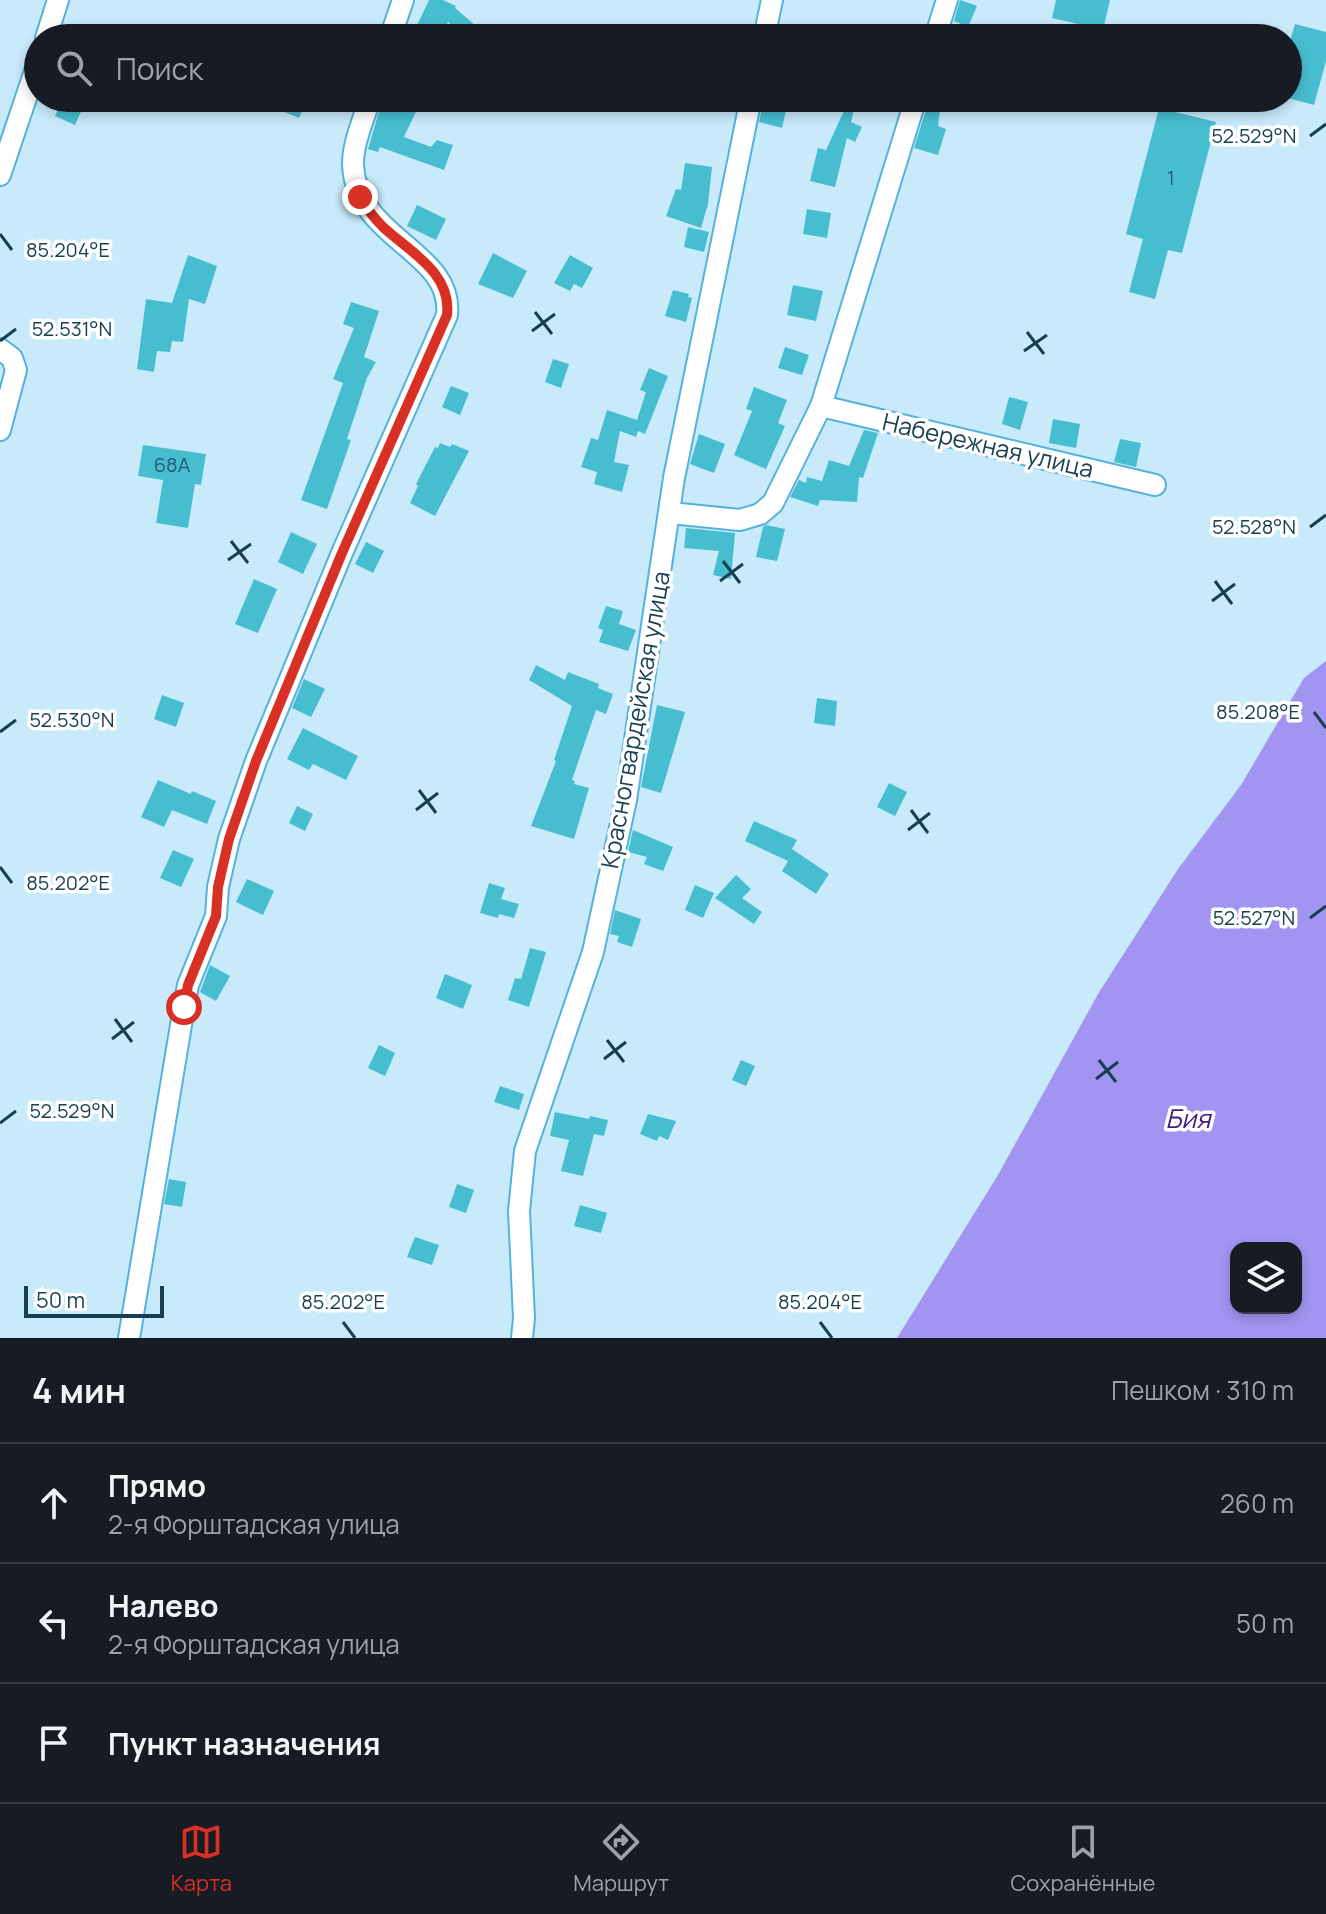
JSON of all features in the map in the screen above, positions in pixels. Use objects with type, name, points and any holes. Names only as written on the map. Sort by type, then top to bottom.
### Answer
[{"type":"street","points":[[50,24],[58,0]]},
{"type":"street","points":[[395,24],[403,0]]},
{"type":"street","points":[[767,24],[772,0]]},
{"type":"street","points":[[939,24],[947,0]]},
{"type":"street","points":[[0,175],[24,104]]},
{"type":"street","points":[[129,1338],[186,996],[216,916],[218,887],[239,808],[342,553],[447,315],[446,293],[434,270],[383,227],[360,197],[353,161],[366,112]]},
{"type":"street","name":"Красногвардейская улица","points":[[522,1338],[519,1211],[525,1151],[593,952],[626,800],[694,370],[748,112]]},
{"type":"street","points":[[670,513],[740,520],[760,514],[773,503],[821,406],[912,112]]},
{"type":"street","points":[[0,349],[12,358],[16,370],[0,430]]},
{"type":"street","name":"Набережная улица","points":[[821,406],[1155,485]]},
{"type":"water","name":"Бия","points":[[1326,661],[1326,1338],[897,1338],[998,1175],[1098,994],[1178,869],[1241,785],[1304,678]]},
{"type":"building","points":[[429,0],[443,0],[456,6],[474,24],[448,22],[418,24]]},
{"type":"building","points":[[960,0],[977,6],[969,24],[954,21]]},
{"type":"building","points":[[1056,0],[1110,0],[1104,24],[1078,24],[1052,18]]},
{"type":"building","points":[[1302,26],[1326,32],[1326,61],[1314,105],[1302,102]]},
{"type":"building","points":[[57,112],[81,112],[75,125],[55,116]]},
{"type":"building","points":[[285,112],[302,112],[299,118]]},
{"type":"building","points":[[379,112],[416,112],[404,137],[431,147],[437,140],[453,145],[444,170],[380,147],[378,152],[368,149]]},
{"type":"building","points":[[761,112],[786,112],[782,128],[759,122]]},
{"type":"building","points":[[843,112],[853,112],[851,122],[862,127],[855,142],[847,138],[835,187],[810,181],[818,148],[826,150]]},
{"type":"building","points":[[925,112],[940,112],[938,126],[946,129],[938,155],[914,148]]},
{"type":"building","points":[[1158,112],[1175,112],[1216,122],[1182,253],[1168,250],[1155,299],[1129,292],[1143,239],[1126,234]]},
{"type":"building","points":[[685,163],[712,167],[708,204],[701,228],[666,216],[676,189],[681,190]]},
{"type":"building","points":[[417,205],[446,219],[436,240],[407,226]]},
{"type":"building","points":[[807,209],[831,213],[827,238],[803,234]]},
{"type":"building","points":[[688,227],[709,232],[704,252],[684,247]]},
{"type":"building","points":[[493,253],[527,271],[513,298],[478,284]]},
{"type":"building","points":[[188,255],[217,266],[205,304],[189,299],[183,342],[172,341],[170,352],[157,351],[154,372],[137,369],[146,299],[172,303]]},
{"type":"building","points":[[570,255],[593,268],[582,288],[574,284],[570,291],[554,283]]},
{"type":"building","points":[[793,285],[823,291],[816,321],[787,315]]},
{"type":"building","points":[[673,290],[689,294],[688,297],[692,298],[686,322],[665,316]]},
{"type":"building","points":[[351,302],[379,311],[364,357],[376,362],[367,378],[347,439],[351,440],[327,509],[301,500],[343,383],[333,379],[354,328],[343,324]]},
{"type":"building","points":[[785,347],[809,355],[802,375],[778,368]]},
{"type":"building","points":[[553,359],[569,364],[561,388],[545,382]]},
{"type":"building","points":[[649,368],[668,376],[645,434],[638,431],[636,437],[620,431],[614,462],[629,465],[622,492],[594,484],[597,472],[581,467],[591,438],[598,440],[607,410],[637,420],[646,392],[640,390]]},
{"type":"building","points":[[451,386],[469,393],[460,415],[442,407]]},
{"type":"building","points":[[754,387],[787,400],[778,423],[785,426],[766,469],[734,455],[752,411],[746,409]]},
{"type":"building","points":[[1009,397],[1028,402],[1020,430],[1002,424]]},
{"type":"building","points":[[1053,419],[1080,424],[1076,448],[1049,443]]},
{"type":"building","points":[[864,430],[878,433],[863,478],[859,477],[857,502],[820,500],[818,506],[790,497],[799,480],[806,483],[807,477],[822,481],[829,460],[849,466]]},
{"type":"building","points":[[699,434],[725,444],[714,473],[690,464]]},
{"type":"building","points":[[1120,439],[1141,443],[1136,467],[1114,462]]},
{"type":"building","points":[[440,443],[469,451],[435,516],[410,503],[418,486],[416,484]]},
{"type":"building","points":[[143,445],[206,454],[201,485],[195,484],[188,528],[156,523],[163,480],[138,476]]},
{"type":"building","points":[[766,525],[785,529],[777,561],[756,557]]},
{"type":"building","points":[[686,528],[735,533],[731,579],[713,575],[719,551],[684,548]]},
{"type":"building","points":[[291,532],[317,544],[303,574],[278,562]]},
{"type":"building","points":[[366,542],[384,551],[373,573],[355,564]]},
{"type":"building","points":[[254,579],[277,589],[258,633],[235,624]]},
{"type":"building","points":[[606,606],[623,611],[619,624],[636,630],[628,651],[599,642],[603,630],[598,628]]},
{"type":"building","points":[[536,665],[565,680],[568,672],[599,684],[598,688],[613,694],[606,714],[596,710],[572,780],[574,784],[589,788],[574,839],[531,826],[556,761],[572,706],[529,680]]},
{"type":"building","points":[[304,679],[325,689],[311,717],[292,708]]},
{"type":"building","points":[[162,695],[184,703],[176,727],[154,719]]},
{"type":"building","points":[[817,698],[837,701],[835,726],[814,723]]},
{"type":"building","points":[[657,705],[685,712],[661,793],[641,787]]},
{"type":"building","points":[[303,728],[358,756],[346,780],[313,764],[309,770],[287,759]]},
{"type":"building","points":[[158,780],[216,801],[207,824],[172,810],[164,827],[141,817]]},
{"type":"building","points":[[889,783],[907,792],[895,816],[877,807]]},
{"type":"building","points":[[297,806],[313,814],[305,831],[289,823]]},
{"type":"building","points":[[754,821],[797,840],[792,849],[829,874],[816,894],[782,871],[788,861],[745,841]]},
{"type":"building","points":[[633,830],[673,847],[663,871],[644,864],[647,857],[628,852]]},
{"type":"building","points":[[173,850],[194,859],[181,887],[160,878]]},
{"type":"building","points":[[736,875],[751,889],[742,898],[762,912],[754,924],[715,898]]},
{"type":"building","points":[[247,879],[274,891],[263,915],[236,902]]},
{"type":"building","points":[[489,883],[505,888],[501,899],[519,904],[514,918],[480,913]]},
{"type":"building","points":[[695,885],[714,893],[703,918],[685,910]]},
{"type":"building","points":[[615,910],[641,919],[632,947],[617,942],[619,936],[610,934]]},
{"type":"building","points":[[530,948],[546,952],[529,1007],[508,1000],[515,978],[521,979]]},
{"type":"building","points":[[210,965],[230,976],[216,1001],[200,992]]},
{"type":"building","points":[[445,974],[472,985],[463,1009],[436,998]]},
{"type":"building","points":[[379,1045],[395,1053],[385,1076],[368,1068]]},
{"type":"building","points":[[741,1060],[755,1066],[746,1086],[732,1080]]},
{"type":"building","points":[[500,1086],[524,1094],[519,1110],[494,1102]]},
{"type":"building","points":[[555,1112],[608,1120],[604,1136],[594,1134],[583,1176],[561,1171],[569,1140],[550,1136]]},
{"type":"building","points":[[648,1114],[676,1121],[668,1140],[659,1136],[657,1141],[640,1134]]},
{"type":"building","points":[[169,1179],[186,1182],[182,1207],[164,1204]]},
{"type":"building","points":[[457,1184],[474,1190],[466,1213],[449,1207]]},
{"type":"building","points":[[580,1205],[607,1213],[601,1233],[574,1226]]},
{"type":"building","points":[[415,1237],[439,1245],[432,1265],[407,1257]]},
{"type":"route","points":[[184,1007],[188,985],[216,916],[218,887],[229,839],[256,761],[342,553],[447,315],[446,293],[434,270],[383,227],[369,213],[360,197]]}]
